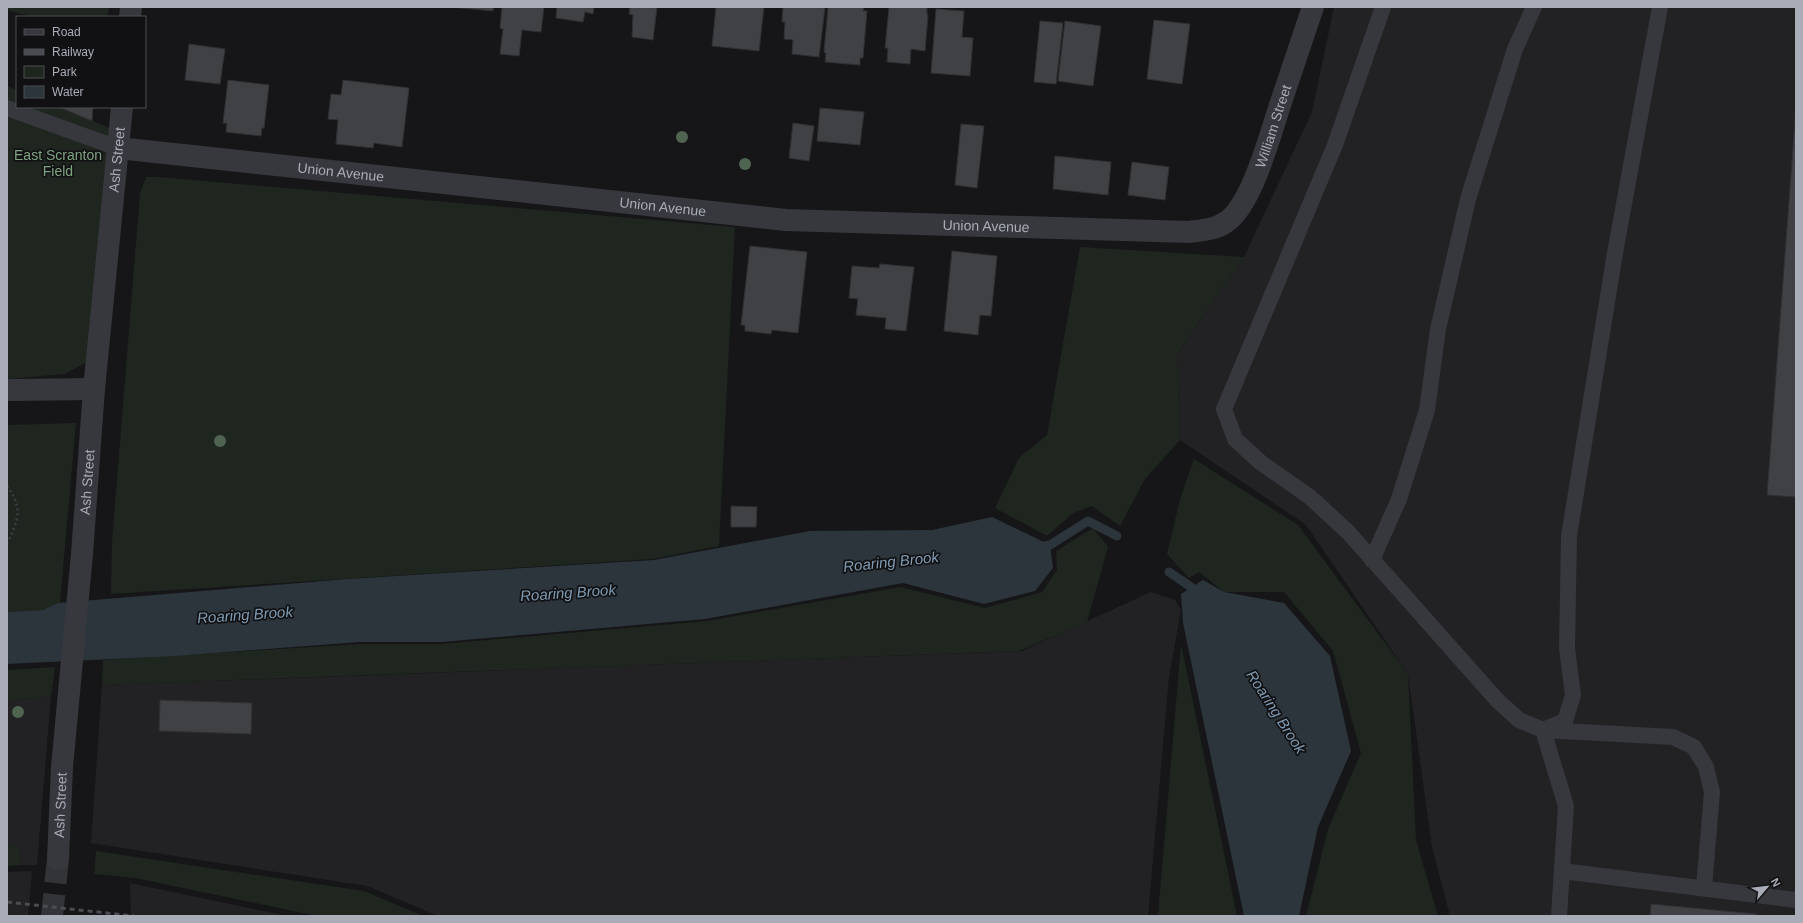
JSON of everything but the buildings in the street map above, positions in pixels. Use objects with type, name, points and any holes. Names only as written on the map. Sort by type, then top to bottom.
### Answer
[{"type":"street","name":"William Street","points":[[1211,229],[1227,222],[1237,213],[1244,202],[1257,174],[1313,7]]},
{"type":"street","name":"Ash Street","points":[[58,859],[62,766],[82,554],[94,389],[122,108]]},
{"type":"street","name":"Union Avenue","points":[[118,148],[786,220],[1189,232],[1211,229]]},
{"type":"street","points":[[7,390],[94,389]]},
{"type":"lane","points":[[1383,7],[1335,145],[1224,409],[1235,439],[1260,462],[1310,497],[1348,532],[1497,700],[1519,720],[1543,730],[1673,737],[1694,747],[1706,767],[1712,792],[1704,888]]},
{"type":"lane","points":[[1372,560],[1399,499],[1427,410],[1438,329],[1468,199],[1515,49],[1534,7]]},
{"type":"lane","points":[[1543,730],[1565,721],[1573,695],[1567,648],[1569,536],[1614,253],[1660,7]]},
{"type":"lane","points":[[7,108],[118,148]]},
{"type":"lane","points":[[1543,730],[1566,806],[1559,916]]},
{"type":"lane","points":[[1562,871],[1796,900]]},
{"type":"path","points":[[7,486],[15,497],[19,508],[17,522],[7,543]]},
{"type":"shaded area","points":[[1334,7],[1796,7],[1796,916],[1450,916],[1432,847],[1408,674],[1306,525],[1180,440],[1177,354],[1244,257],[1312,112]]},
{"type":"shaded area","points":[[1151,592],[1175,600],[1181,610],[1169,677],[1148,916],[438,916],[367,886],[91,843],[102,685],[1022,651]]},
{"type":"shaded area","points":[[51,696],[37,865],[21,865],[20,848],[7,846],[7,701]]},
{"type":"shaded area","points":[[32,871],[28,916],[7,916],[7,872]]},
{"type":"shaded area","points":[[130,883],[287,916],[131,916]]},
{"type":"green space","points":[[7,7],[109,7],[108,16],[29,16],[7,10]]},
{"type":"green space","name":"East Scranton Field","points":[[7,86],[16,90],[16,108],[61,108],[110,128],[94,358],[65,374],[7,379]]},
{"type":"green space","points":[[146,177],[735,227],[719,546],[653,559],[111,594],[112,542],[140,193]]},
{"type":"green space","points":[[1080,247],[1244,257],[1177,354],[1180,440],[1145,479],[1120,526],[1092,506],[1073,513],[1047,536],[995,508],[1019,458],[1047,435]]},
{"type":"green space","points":[[76,423],[60,603],[43,610],[7,612],[7,425]]},
{"type":"green space","points":[[1194,459],[1298,525],[1408,674],[1416,840],[1438,916],[1306,916],[1328,829],[1361,753],[1333,651],[1284,592],[1224,592],[1199,572],[1189,578],[1167,554],[1180,499]]},
{"type":"green space","points":[[1093,528],[1108,547],[1087,622],[1019,651],[102,685],[103,660],[359,644],[442,644],[707,621],[901,587],[985,608],[1042,592],[1057,570],[1056,551]]},
{"type":"green space","points":[[1181,644],[1237,916],[1158,916]]},
{"type":"green space","points":[[55,667],[51,696],[7,701],[7,670]]},
{"type":"green space","points":[[7,846],[20,847],[21,865],[7,866]]},
{"type":"green space","points":[[96,851],[364,891],[423,916],[317,916],[135,878],[94,874]]},
{"type":"water","points":[[992,517],[1050,545],[1053,568],[1035,591],[984,604],[903,583],[705,619],[442,642],[359,642],[175,656],[7,664],[7,612],[43,610],[58,603],[348,579],[654,560],[810,531],[932,530]]},
{"type":"water","points":[[1203,580],[1224,592],[1284,603],[1330,656],[1351,751],[1318,827],[1299,916],[1244,916],[1183,623],[1181,594]]},
{"type":"waterway","name":"Roaring Brook","points":[[1039,547],[1050,545],[1088,521],[1117,536]]},
{"type":"waterway","name":"Roaring Brook","points":[[1169,572],[1191,587],[1198,597]]},
{"type":"tunnel","points":[[52,916],[58,859]]},
{"type":"railway","points":[[7,902],[134,916]]}]
